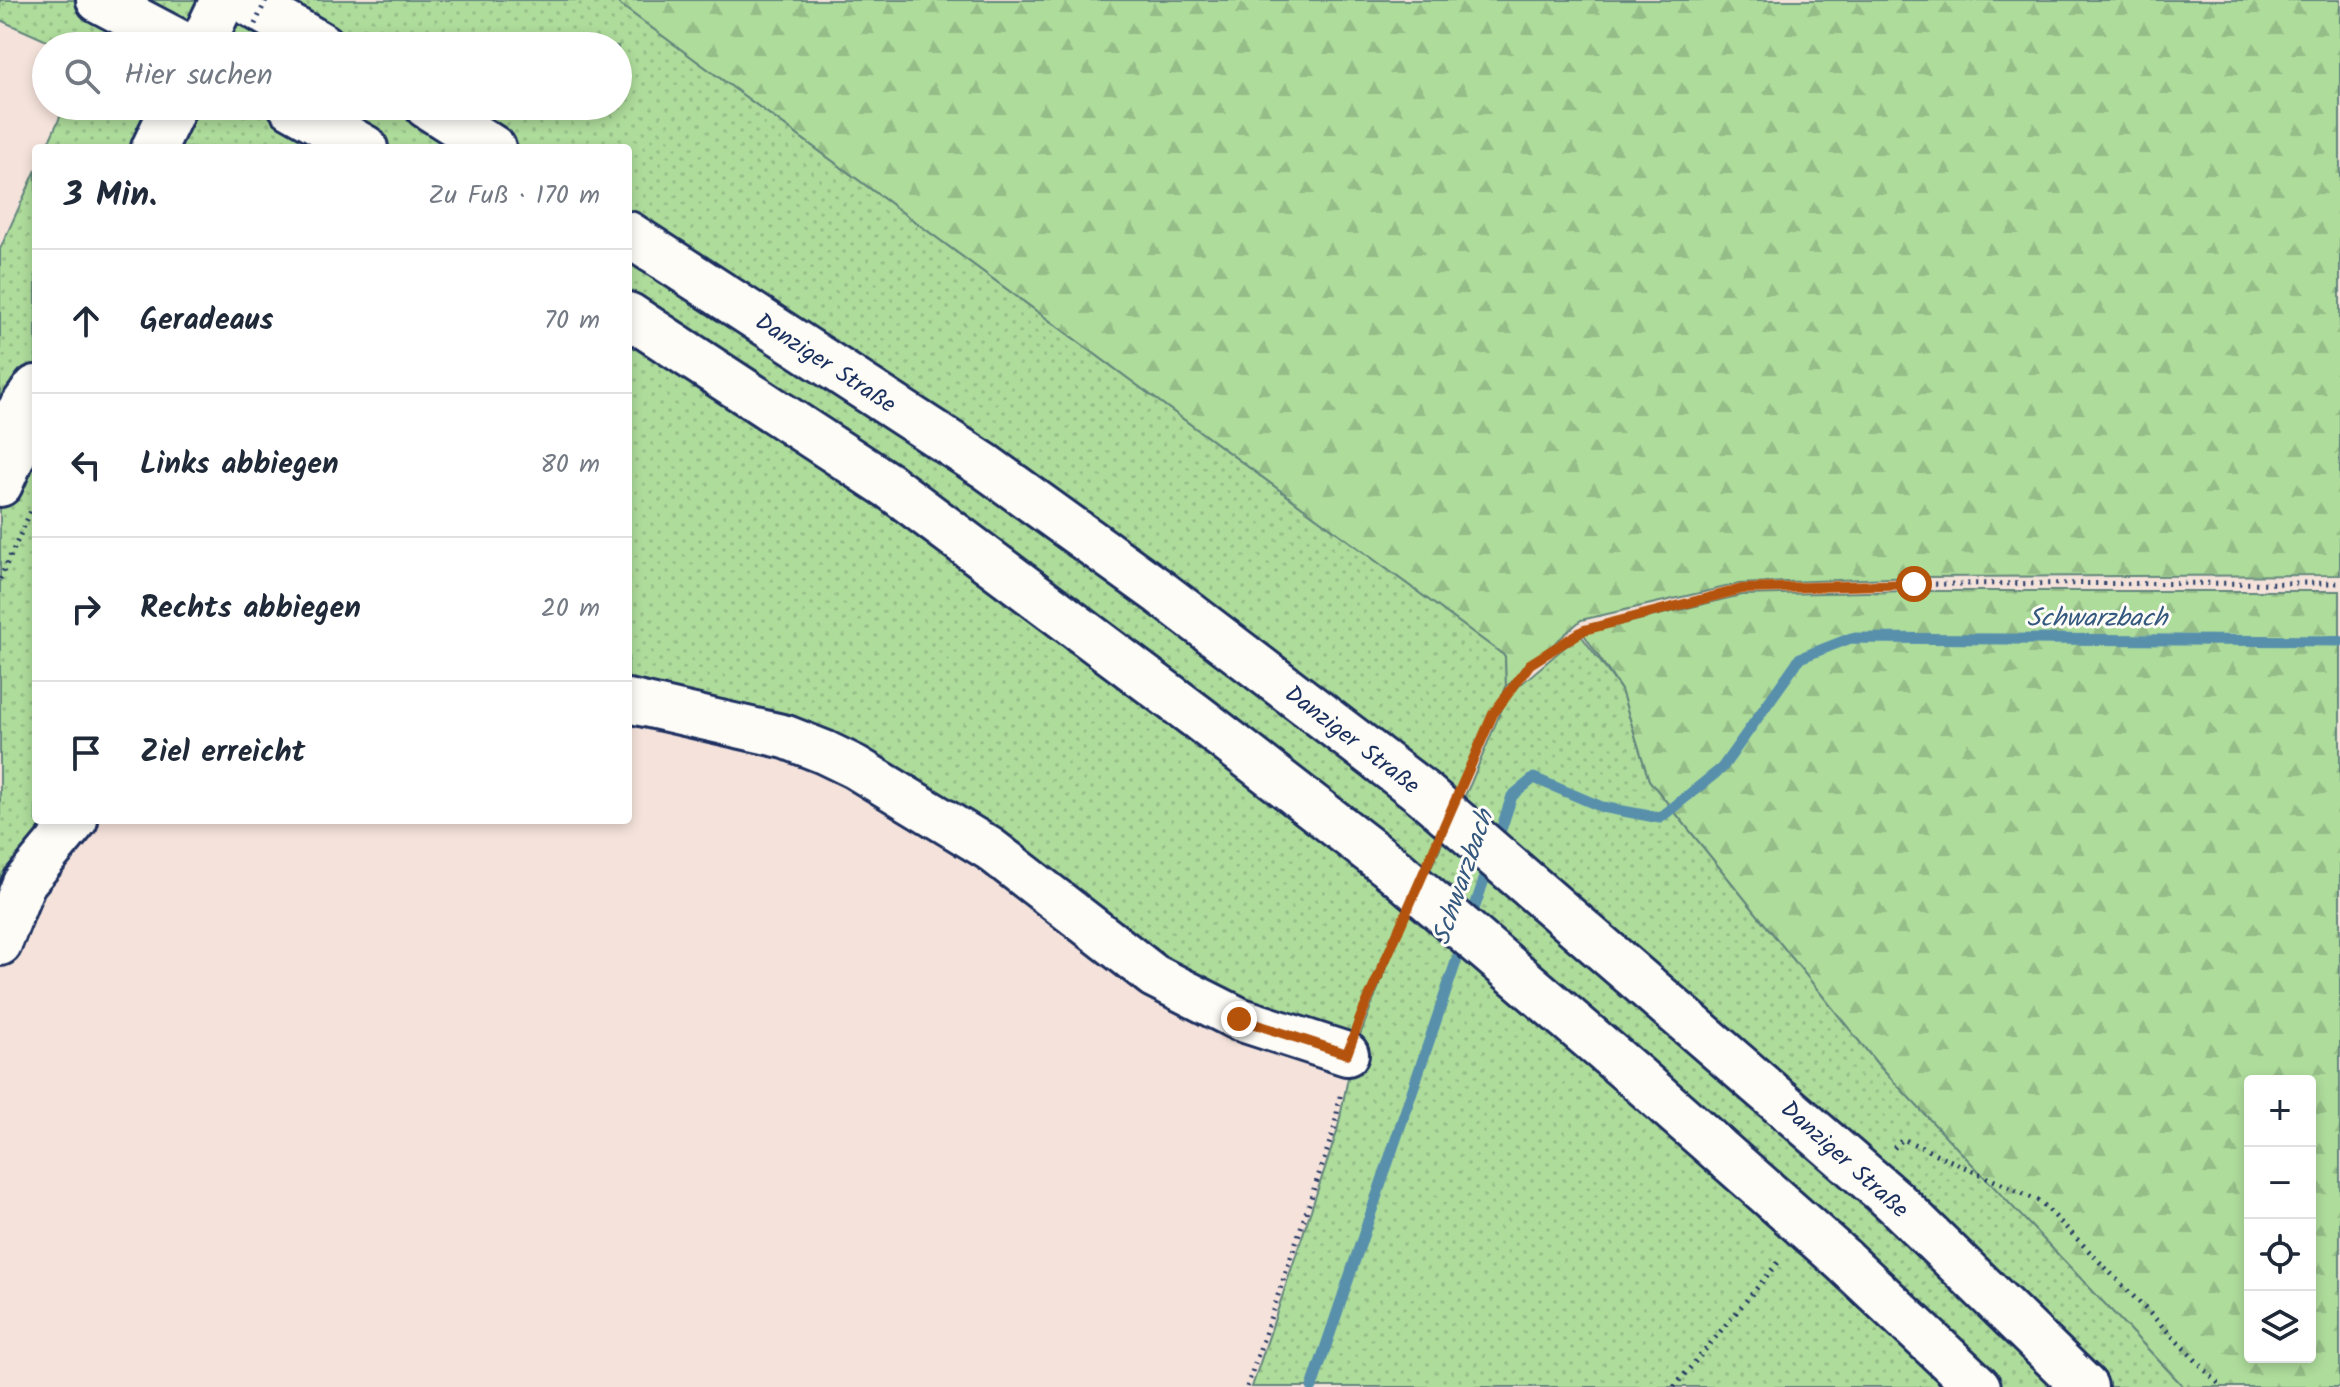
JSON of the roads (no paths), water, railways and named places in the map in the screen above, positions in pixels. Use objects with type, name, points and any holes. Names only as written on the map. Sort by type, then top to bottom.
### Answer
[{"type":"main road","points":[[99,0],[160,32]]},
{"type":"main road","points":[[208,32],[223,0]]},
{"type":"main road","points":[[244,0],[299,32]]},
{"type":"main road","points":[[316,120],[358,144]]},
{"type":"main road","points":[[449,120],[487,144]]},
{"type":"main road","name":"Danziger Straße","points":[[632,237],[985,466],[1443,789],[1892,1199],[2085,1387]]},
{"type":"main road","points":[[632,318],[889,486],[1184,706],[1392,868],[1841,1258],[1978,1387]]},
{"type":"main road","points":[[0,439],[32,394]]},
{"type":"main road","points":[[0,484],[32,412]]},
{"type":"lane","points":[[632,702],[786,737],[855,767],[990,849],[1154,976],[1239,1019],[1347,1054]]},
{"type":"lane","points":[[0,944],[24,883],[73,824]]},
{"type":"waterway","name":"Schwarzbach","points":[[1497,842],[1512,796],[1534,778],[1602,807],[1660,818],[1722,768],[1800,658],[1851,638],[2340,641]]},
{"type":"waterway","name":"Schwarzbach","points":[[1470,921],[1490,862]]},
{"type":"waterway","name":"Schwarzbach","points":[[1312,1387],[1463,941]]}]
